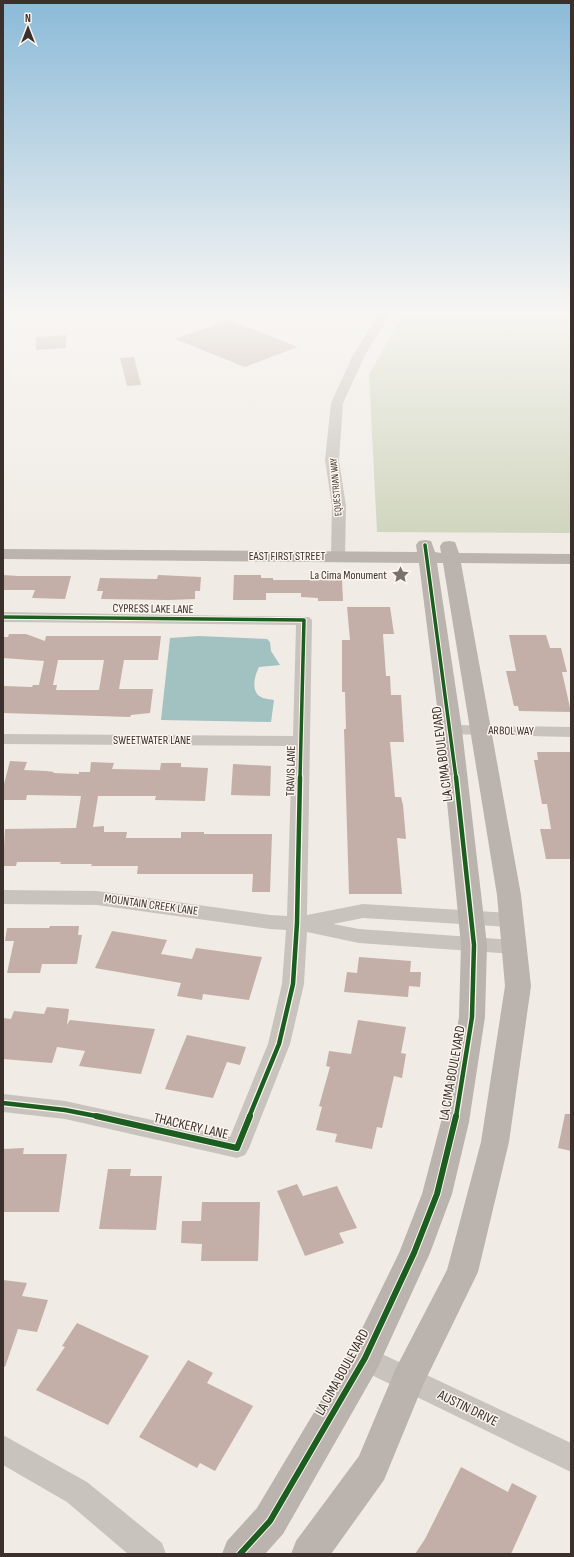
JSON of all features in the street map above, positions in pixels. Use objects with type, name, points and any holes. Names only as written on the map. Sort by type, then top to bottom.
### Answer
[{"type":"street","name":"EQUESTRIAN WAY","points":[[339,550],[338,506],[332,460],[337,403],[346,384]]},
{"type":"street","name":"EAST FIRST STREET","points":[[3,542],[438,552],[571,559]]},
{"type":"street","name":"EAST FIRST STREET","points":[[438,552],[571,546]]},
{"type":"street","name":"EAST FIRST STREET","points":[[3,554],[339,550]]},
{"type":"street","name":"LA CIMA BOULEVARD","points":[[240,1554],[270,1521],[365,1358],[414,1253],[437,1194],[455,1122],[472,1017],[474,945],[451,730],[438,552]]},
{"type":"street","points":[[309,1554],[372,1468],[408,1379],[462,1272],[495,1142],[518,986],[509,895],[479,730],[438,552]]},
{"type":"street","name":"CYPRESS LAKE LANE","points":[[3,617],[304,620]]},
{"type":"street","name":"TRAVIS LANE","points":[[298,923],[304,620]]},
{"type":"street","name":"ARBOL WAY","points":[[451,730],[571,732]]},
{"type":"street","name":"SWEETWATER LANE","points":[[3,739],[301,741]]},
{"type":"street","name":"MOUNTAIN CREEK LANE","points":[[3,897],[97,898],[270,922],[298,923],[359,936],[514,947]]},
{"type":"street","name":"MOUNTAIN CREEK LANE","points":[[298,923],[363,911],[511,920]]},
{"type":"street","name":"THACKERY LANE","points":[[3,1103],[65,1110],[238,1148],[279,1044],[293,984],[298,923]]},
{"type":"street","name":"AUSTIN DRIVE","points":[[365,1358],[571,1458]]},
{"type":"street","points":[[3,1449],[77,1492],[152,1554]]},
{"type":"green space","points":[[369,384],[571,384],[571,533],[377,532]]},
{"type":"water","points":[[199,636],[267,639],[270,642],[271,651],[280,665],[259,667],[256,674],[254,687],[255,691],[262,698],[274,700],[271,722],[161,720],[170,638]]},
{"type":"building","points":[[126,384],[141,384],[141,385],[127,386]]},
{"type":"building","points":[[3,575],[71,576],[65,599],[32,598],[35,590],[3,590]]},
{"type":"building","points":[[158,575],[201,577],[200,591],[195,591],[195,599],[169,600],[101,599],[103,591],[97,591],[100,578],[157,579]]},
{"type":"building","points":[[234,575],[261,575],[261,578],[273,578],[273,580],[342,580],[343,601],[318,601],[318,598],[301,597],[301,593],[266,593],[266,600],[233,600]]},
{"type":"building","points":[[347,607],[390,607],[394,634],[383,634],[386,676],[390,676],[391,695],[401,695],[404,742],[390,742],[395,797],[401,797],[406,839],[397,838],[402,894],[349,894],[344,729],[346,729],[345,692],[342,692],[342,640],[350,640]]},
{"type":"building","points":[[9,634],[26,634],[45,641],[46,636],[161,636],[158,660],[124,660],[119,689],[153,689],[150,713],[131,715],[130,717],[3,713],[3,686],[32,687],[33,685],[39,685],[44,661],[3,658],[3,637],[8,637]],"holes":[[[58,660],[104,660],[99,690],[56,690],[57,685],[53,685]]]},
{"type":"building","points":[[509,635],[546,635],[550,648],[561,648],[567,672],[562,672],[571,712],[519,711],[518,706],[514,706],[506,671],[516,671]]},
{"type":"building","points":[[537,752],[571,752],[571,859],[546,859],[540,829],[551,829],[547,804],[542,804],[534,760],[538,760]]},
{"type":"building","points":[[10,761],[27,762],[24,770],[79,774],[79,772],[90,772],[91,762],[114,763],[112,769],[160,770],[161,763],[181,763],[181,767],[208,768],[205,801],[155,800],[156,796],[98,796],[93,827],[104,826],[104,832],[127,832],[126,838],[181,838],[181,832],[204,832],[204,834],[272,834],[270,892],[252,892],[253,874],[137,874],[138,866],[91,866],[92,864],[60,864],[61,862],[17,862],[16,866],[3,866],[5,829],[76,828],[81,796],[27,795],[26,800],[3,800],[3,788]]},
{"type":"building","points":[[233,764],[271,766],[270,796],[231,795]]},
{"type":"building","points":[[50,926],[79,926],[78,935],[82,935],[77,964],[42,964],[40,973],[7,973],[14,941],[5,941],[7,928],[49,928]]},
{"type":"building","points":[[112,931],[167,940],[161,954],[192,959],[196,948],[262,957],[249,1000],[203,994],[202,1000],[177,996],[181,983],[95,968]]},
{"type":"building","points":[[359,957],[411,961],[410,972],[421,972],[420,987],[409,986],[408,997],[344,992],[347,972],[357,973]]},
{"type":"building","points":[[47,1007],[69,1009],[67,1025],[70,1020],[155,1029],[141,1074],[79,1066],[85,1051],[57,1047],[52,1063],[3,1059],[3,1018],[11,1019],[14,1011],[44,1014]]},
{"type":"building","points":[[358,1020],[406,1027],[401,1053],[406,1054],[402,1078],[394,1076],[382,1128],[377,1127],[372,1149],[335,1142],[337,1134],[316,1130],[322,1107],[319,1106],[330,1067],[326,1066],[329,1051],[351,1054]]},
{"type":"building","points":[[187,1035],[246,1047],[240,1065],[227,1062],[213,1098],[165,1089]]},
{"type":"building","points":[[565,1114],[571,1114],[571,1151],[558,1148]]},
{"type":"building","points":[[24,1148],[23,1154],[67,1154],[59,1212],[3,1212],[3,1149]]},
{"type":"building","points":[[108,1169],[131,1169],[130,1176],[162,1176],[156,1230],[99,1229]]},
{"type":"building","points":[[297,1184],[303,1196],[337,1186],[357,1228],[339,1233],[344,1243],[305,1256],[277,1191]]},
{"type":"building","points":[[202,1202],[260,1202],[258,1261],[201,1261],[202,1244],[181,1243],[182,1221],[201,1221]]},
{"type":"building","points":[[3,1280],[27,1283],[22,1296],[48,1300],[37,1332],[18,1329],[5,1367],[3,1366]]},
{"type":"building","points":[[77,1323],[149,1356],[108,1425],[36,1390],[65,1347],[62,1346]]},
{"type":"building","points":[[188,1360],[213,1373],[207,1383],[253,1406],[215,1471],[200,1463],[197,1468],[139,1437]]},
{"type":"building","points":[[461,1467],[508,1492],[512,1483],[537,1496],[511,1554],[415,1554],[425,1539]]},
{"type":"cycle path","points":[[240,1554],[270,1521],[365,1358],[414,1253],[437,1194],[455,1122],[472,1017],[474,945],[451,730],[425,545]]},
{"type":"cycle path","points":[[3,617],[304,620],[297,923],[293,984],[279,1044],[237,1148],[65,1110],[3,1103]]},
{"type":"place","name":"La Cima Monument","points":[[400,575]]}]
